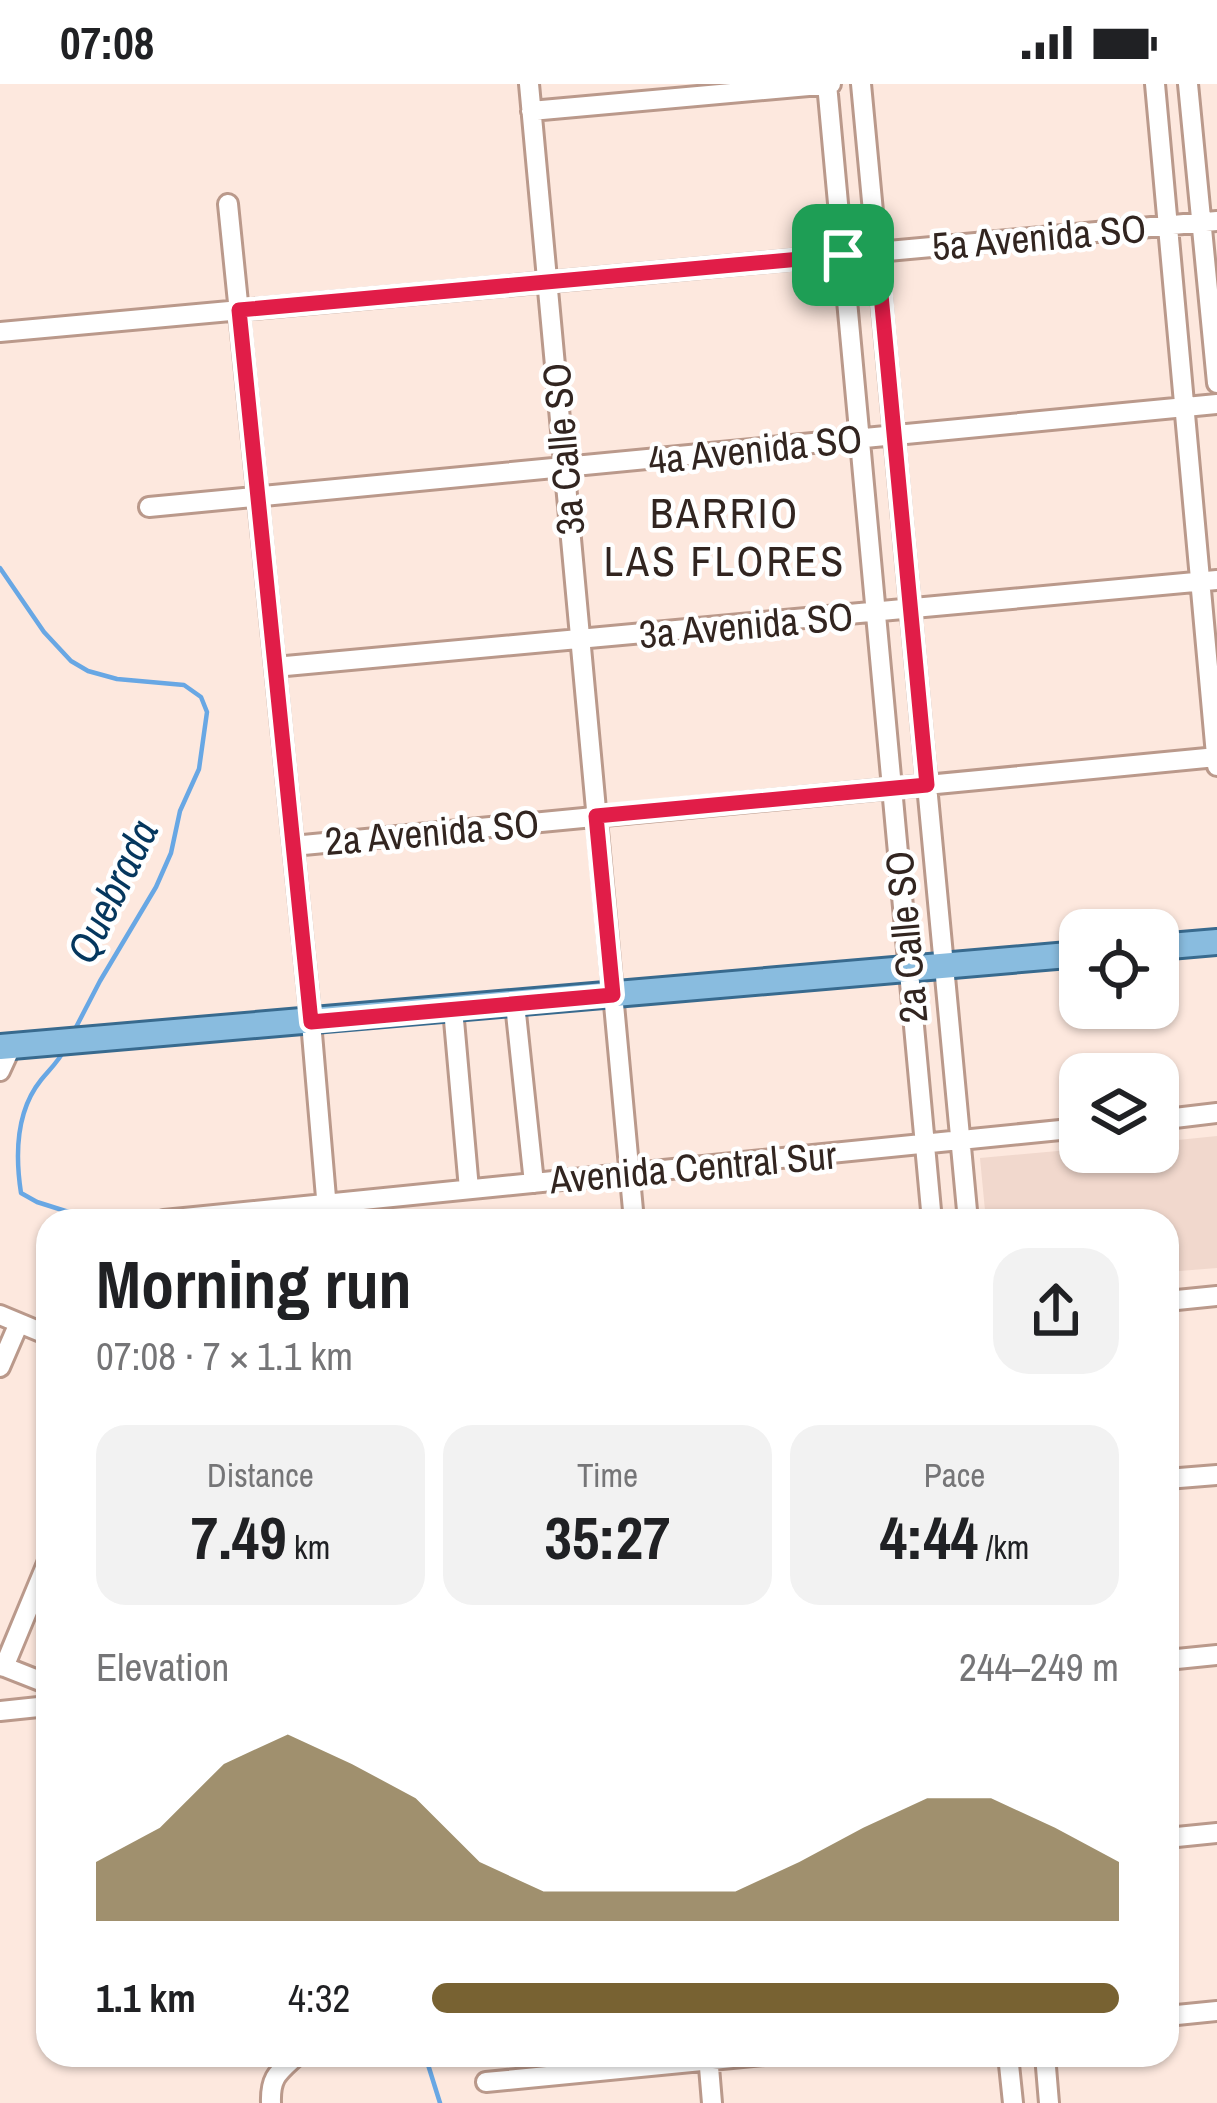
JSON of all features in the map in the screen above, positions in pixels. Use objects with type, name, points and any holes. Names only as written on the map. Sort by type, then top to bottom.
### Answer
[{"type":"main road","points":[[1179,945],[1217,942]]},
{"type":"main road","points":[[6,1047],[1059,956]]},
{"type":"street","name":"3a Calle SO","points":[[529,84],[633,1209]]},
{"type":"street","points":[[532,111],[828,84]]},
{"type":"street","name":"2a Calle SO","points":[[828,84],[931,1209]]},
{"type":"street","name":"2a Calle SO","points":[[861,84],[967,1209]]},
{"type":"street","points":[[1154,84],[1184,407],[1209,581],[1217,766]]},
{"type":"street","points":[[1188,84],[1209,222],[1217,383]]},
{"type":"street","points":[[228,204],[328,1209]]},
{"type":"street","name":"5a Avenida SO","points":[[0,332],[1209,222]]},
{"type":"street","name":"4a Avenida SO","points":[[149,507],[1217,404]]},
{"type":"street","name":"3a Avenida SO","points":[[275,667],[1209,581]]},
{"type":"street","name":"2a Avenida SO","points":[[293,845],[1217,757]]},
{"type":"street","points":[[515,1004],[534,1183]]},
{"type":"street","points":[[453,1009],[469,1189]]},
{"type":"street","points":[[0,1071],[6,1047]]},
{"type":"street","points":[[1179,1118],[1217,1113]]},
{"type":"street","name":"Avenida Central Sur","points":[[346,1209],[469,1189],[1059,1130]]},
{"type":"street","points":[[1179,1299],[1217,1296]]},
{"type":"street","points":[[0,1367],[9,1319]]},
{"type":"street","points":[[1179,1478],[1217,1475]]},
{"type":"street","points":[[36,1588],[2,1666],[36,1679]]},
{"type":"street","points":[[1179,1659],[1217,1655]]},
{"type":"street","points":[[0,1711],[36,1707]]},
{"type":"street","points":[[1179,1837],[1217,1833]]},
{"type":"street","points":[[1179,2015],[1217,2011]]},
{"type":"street","points":[[272,2103],[274,2077],[284,2067]]},
{"type":"street","points":[[486,2082],[625,2067]]},
{"type":"street","points":[[709,2067],[712,2103]]},
{"type":"street","points":[[1009,2067],[1012,2103]]},
{"type":"street","points":[[1046,2067],[1048,2103]]},
{"type":"shaded area","points":[[1217,1136],[1217,1268],[1179,1271],[1179,1209],[985,1209],[980,1158],[1059,1151],[1059,1173],[1179,1173],[1179,1140]]},
{"type":"waterway","name":"Quebrada","points":[[0,568],[44,632],[71,661],[117,679],[184,685],[201,697],[207,712],[199,769],[180,811],[171,853],[73,1033]]},
{"type":"waterway","name":"Quebrada","points":[[59,1209],[21,1193],[18,1148],[26,1105],[65,1049]]},
{"type":"waterway","points":[[429,2067],[440,2103]]},
{"type":"district","name":"BARRIO LAS FLORES","points":[[725,537]]},
{"type":"route","points":[[877,252],[927,785],[596,816],[613,995],[311,1022],[239,310],[843,255],[877,252]]}]
